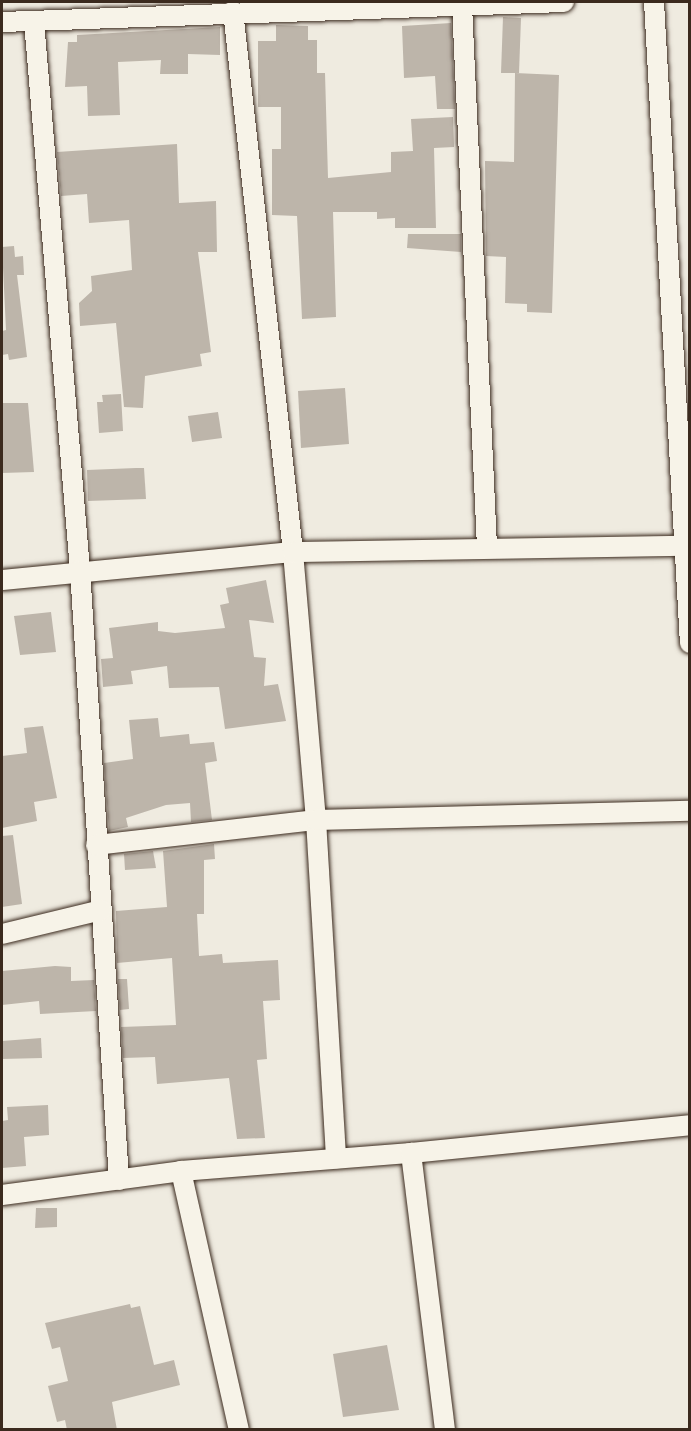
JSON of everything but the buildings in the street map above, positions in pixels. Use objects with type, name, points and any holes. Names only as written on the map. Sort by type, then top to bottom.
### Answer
[{"type":"street","points":[[2,22],[233,11],[564,2]]},
{"type":"street","points":[[654,2],[690,643]]},
{"type":"street","points":[[462,5],[487,548]]},
{"type":"street","points":[[233,11],[293,552],[316,820],[336,1158]]},
{"type":"street","points":[[34,21],[80,570],[119,1180]]},
{"type":"street","points":[[2,580],[80,570],[293,552],[686,547]]},
{"type":"street","points":[[96,845],[316,820],[690,811]]},
{"type":"street","points":[[2,934],[101,910]]},
{"type":"street","points":[[2,1195],[181,1171],[411,1153],[690,1125]]},
{"type":"street","points":[[411,1153],[445,1430]]},
{"type":"street","points":[[181,1171],[239,1430]]}]
